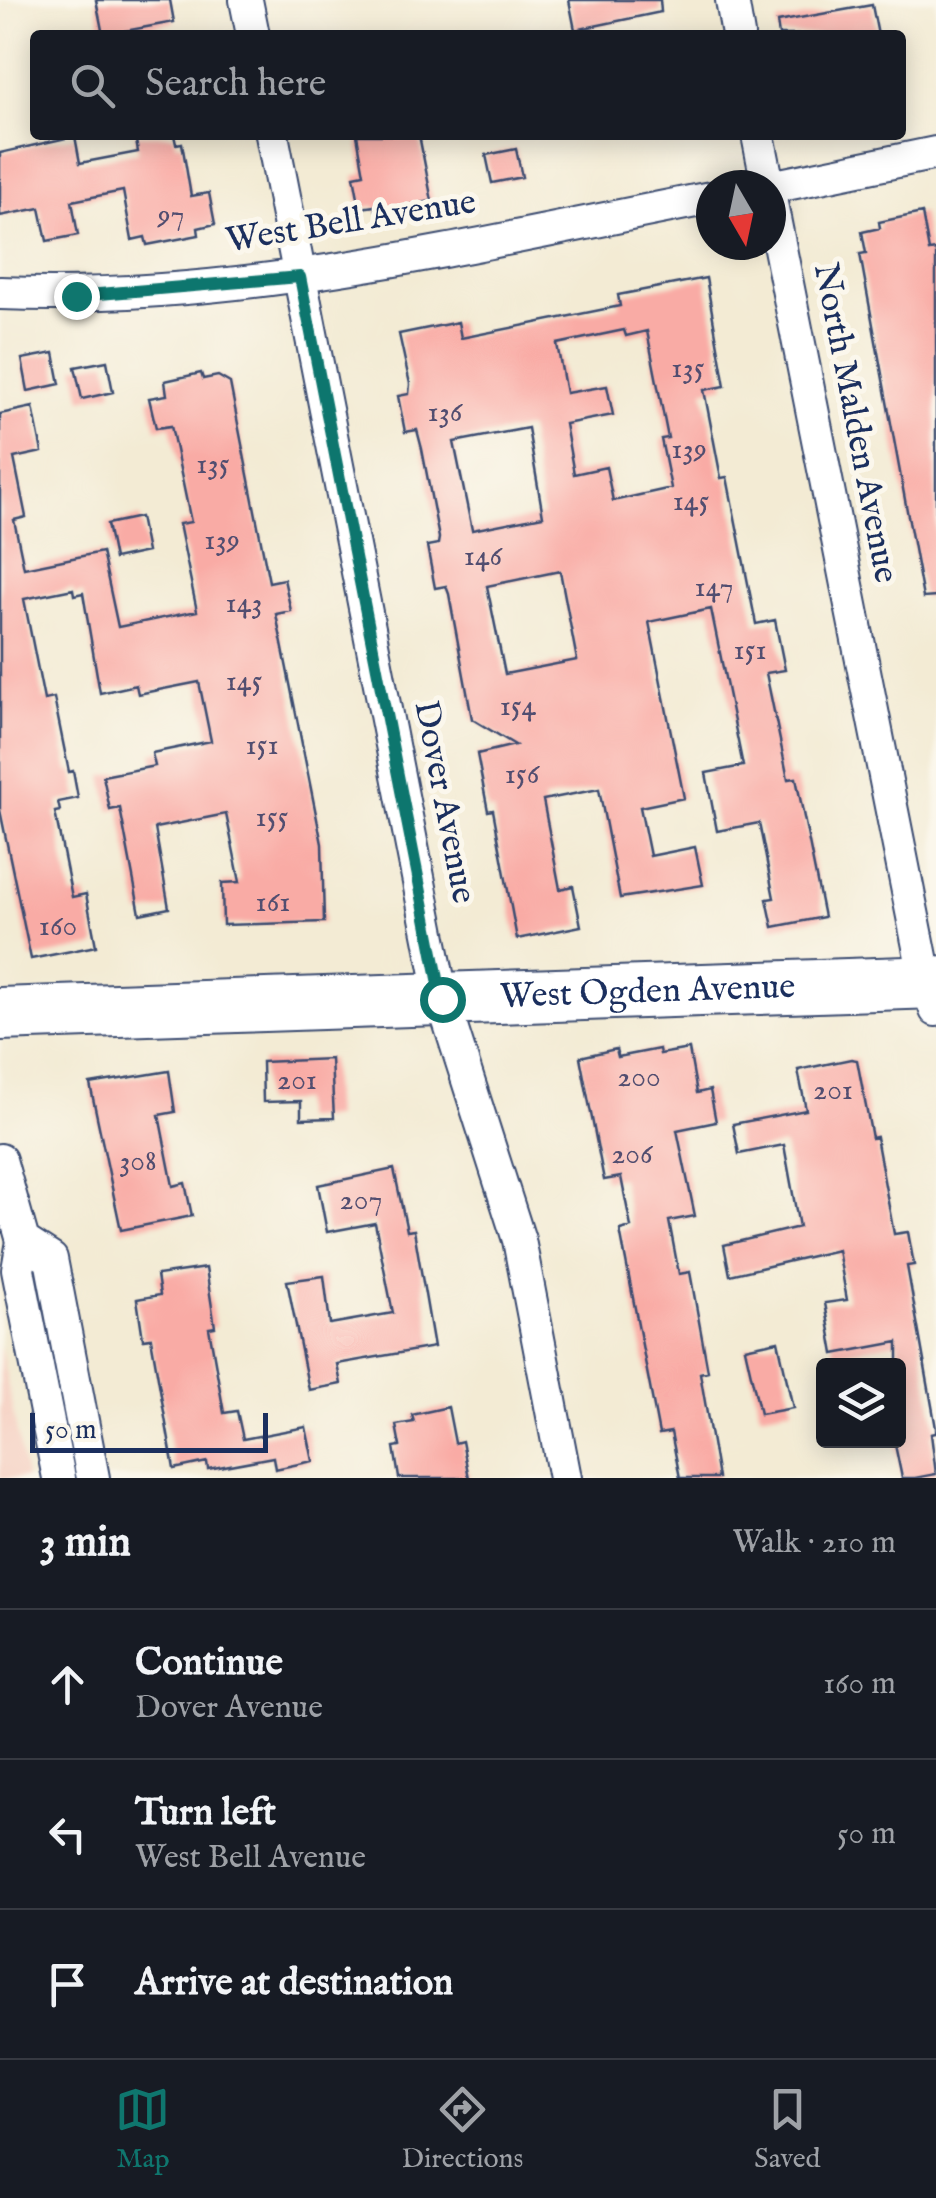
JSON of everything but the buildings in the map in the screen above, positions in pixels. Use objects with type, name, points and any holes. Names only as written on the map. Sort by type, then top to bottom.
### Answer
[{"type":"main road","name":"West Ogden Avenue","points":[[0,1014],[442,999],[933,991]]},
{"type":"street","points":[[246,0],[252,30]]},
{"type":"street","points":[[732,0],[737,30]]},
{"type":"street","name":"Dover Avenue","points":[[273,140],[442,999],[518,1240],[565,1478]]},
{"type":"street","points":[[759,140],[766,170]]},
{"type":"street","points":[[786,183],[936,154]]},
{"type":"street","name":"West Bell Avenue","points":[[0,294],[76,296],[300,277],[696,201]]},
{"type":"street","name":"North Malden Avenue","points":[[783,260],[933,991]]},
{"type":"street","points":[[0,1160],[23,1241],[18,1270],[59,1478]]},
{"type":"street","points":[[23,1241],[52,1260],[93,1478]]},
{"type":"shaded area","points":[[0,1346],[26,1478],[0,1478]]},
{"type":"route","points":[[76,296],[300,277],[442,999]]}]
